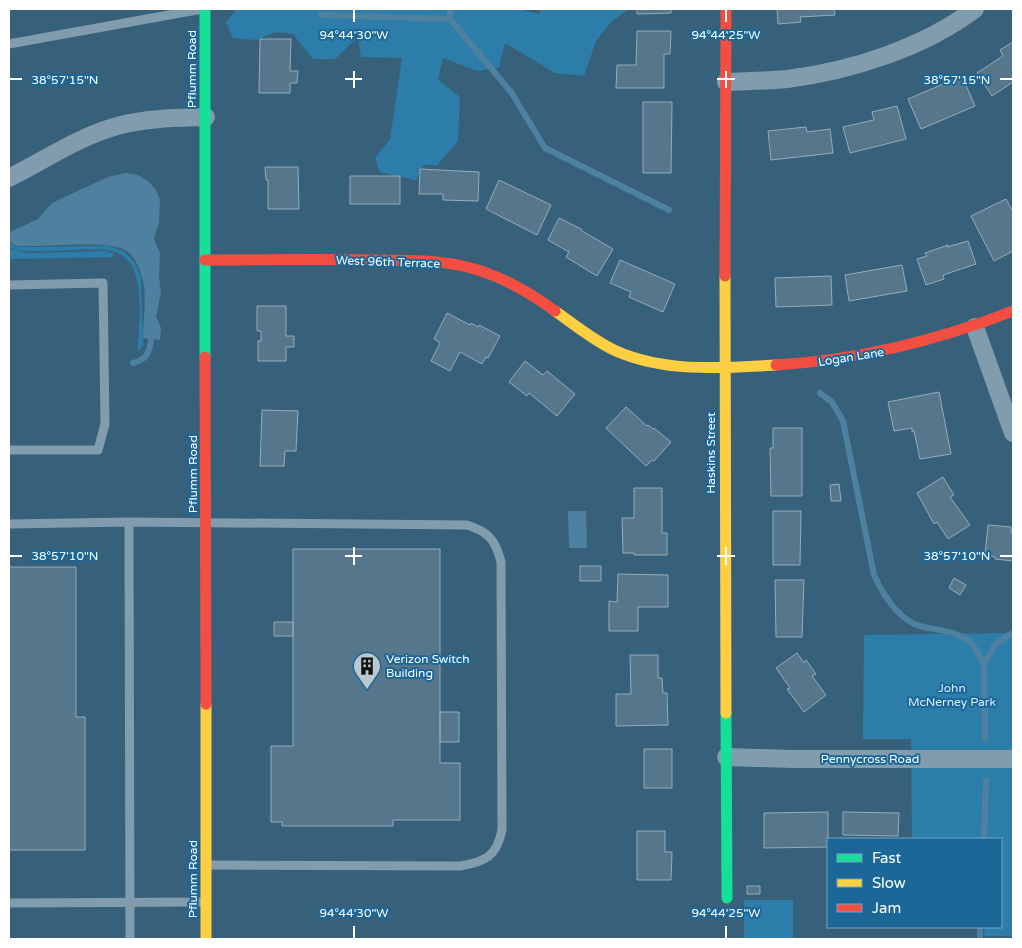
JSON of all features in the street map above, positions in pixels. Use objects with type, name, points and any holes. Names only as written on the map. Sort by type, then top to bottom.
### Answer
[{"type":"street","name":"Pflumm Road","points":[[204,9],[207,523],[206,939]]},
{"type":"street","name":"Haskins Street","points":[[726,9],[727,898]]},
{"type":"street","points":[[726,82],[818,74],[876,59],[927,38],[975,9]]},
{"type":"street","points":[[9,178],[74,143],[120,125],[161,118],[206,117]]},
{"type":"street","name":"West 96th Terrace","points":[[205,260],[425,261],[466,267],[501,278],[528,293],[592,338],[616,351],[653,362],[682,366],[725,367]]},
{"type":"street","name":"Logan Lane","points":[[725,367],[787,366],[848,359],[903,349],[975,327],[1013,311]]},
{"type":"street","points":[[975,327],[1013,433]]},
{"type":"street","name":"Pennycross Road","points":[[726,758],[1013,759]]},
{"type":"lane","points":[[9,44],[204,9]]},
{"type":"lane","points":[[9,285],[103,283],[105,424],[98,450],[9,450]]},
{"type":"lane","points":[[129,522],[130,939]]},
{"type":"lane","points":[[9,524],[129,522],[467,525],[478,528],[488,535],[494,543],[502,562],[502,830],[499,844],[490,855],[478,863],[460,866],[206,864]]},
{"type":"lane","points":[[9,902],[206,902]]},
{"type":"green space","points":[[237,9],[517,9],[540,14],[540,9],[627,10],[611,22],[596,41],[584,76],[555,73],[505,43],[499,67],[477,71],[443,58],[438,80],[460,97],[458,141],[437,165],[423,165],[416,180],[380,172],[375,158],[390,139],[402,58],[361,57],[358,37],[335,59],[313,59],[293,34],[276,32],[256,40],[233,38],[226,22]]},
{"type":"green space","points":[[9,241],[14,246],[20,247],[108,246],[125,252],[135,263],[141,278],[143,346],[138,351],[140,309],[137,279],[132,266],[124,257],[112,251],[98,249],[47,251],[12,249],[9,247]]},
{"type":"green space","points":[[9,249],[29,253],[105,251],[113,253],[113,257],[9,259]]},
{"type":"green space","name":"John McNerney Park","points":[[1013,633],[1013,939],[1012,936],[984,936],[985,928],[1002,928],[1002,838],[912,838],[911,739],[863,739],[864,635]]},
{"type":"green space","points":[[744,900],[793,900],[793,939],[744,939]]},
{"type":"shaded area","points":[[126,173],[138,175],[149,182],[156,190],[160,200],[159,223],[154,239],[160,253],[159,276],[161,293],[156,316],[161,328],[160,340],[143,338],[145,302],[143,281],[135,261],[127,251],[105,245],[16,246],[9,237],[9,233],[12,231],[38,219],[52,203],[108,177]]},
{"type":"shaded area","points":[[568,511],[586,511],[587,548],[569,548]]},
{"type":"building","points":[[637,9],[671,9],[671,13],[637,14]]},
{"type":"building","points":[[777,9],[834,9],[835,15],[800,17],[801,22],[778,24]]},
{"type":"building","points":[[637,31],[671,31],[670,54],[664,54],[664,88],[616,88],[617,65],[636,65]]},
{"type":"building","points":[[260,39],[291,39],[290,71],[298,71],[297,83],[290,83],[290,93],[259,93]]},
{"type":"building","points":[[1013,42],[1013,82],[992,96],[977,73],[1003,56],[1000,50]]},
{"type":"building","points":[[962,76],[975,106],[921,129],[908,99]]},
{"type":"building","points":[[643,102],[672,102],[671,173],[643,173]]},
{"type":"building","points":[[897,106],[906,139],[850,153],[843,127],[874,120],[872,112]]},
{"type":"building","points":[[806,127],[807,132],[830,129],[833,153],[771,160],[768,131]]},
{"type":"building","points":[[265,167],[298,167],[299,209],[268,209],[268,180],[266,180]]},
{"type":"building","points":[[420,169],[479,172],[478,201],[443,200],[443,194],[419,194]]},
{"type":"building","points":[[350,176],[400,176],[400,204],[350,204]]},
{"type":"building","points":[[499,180],[551,205],[537,235],[486,209]]},
{"type":"building","points":[[1006,199],[1013,209],[1013,251],[994,261],[971,216]]},
{"type":"building","points":[[559,218],[613,249],[597,276],[566,257],[569,252],[548,240]]},
{"type":"building","points":[[968,241],[976,264],[943,275],[944,279],[926,285],[917,259],[927,256],[925,253],[948,245],[947,247]]},
{"type":"building","points":[[620,260],[675,284],[663,312],[629,297],[631,292],[610,283]]},
{"type":"building","points":[[902,265],[907,291],[849,301],[845,275]]},
{"type":"building","points":[[831,276],[832,305],[776,307],[775,278]]},
{"type":"building","points":[[257,306],[286,306],[286,336],[294,336],[294,347],[286,347],[286,361],[258,361],[258,341],[261,341],[261,331],[257,331]]},
{"type":"building","points":[[447,313],[470,325],[471,323],[478,327],[479,325],[500,336],[488,358],[486,357],[482,364],[460,352],[450,371],[431,361],[440,343],[434,339]]},
{"type":"building","points":[[525,361],[543,375],[547,371],[575,394],[557,416],[529,393],[527,396],[509,382]]},
{"type":"building","points":[[939,392],[951,454],[920,459],[912,428],[894,431],[888,402]]},
{"type":"building","points":[[626,407],[647,426],[654,428],[671,442],[654,461],[652,460],[646,466],[606,428]]},
{"type":"building","points":[[262,410],[298,411],[296,451],[285,451],[284,466],[260,466]]},
{"type":"building","points":[[773,428],[802,428],[802,496],[771,496],[770,448],[773,448]]},
{"type":"building","points":[[943,477],[954,495],[950,497],[970,525],[948,539],[937,522],[934,524],[917,493]]},
{"type":"building","points":[[839,484],[841,501],[831,501],[830,485]]},
{"type":"building","points":[[634,488],[662,488],[662,533],[667,533],[667,555],[623,553],[622,518],[634,518]]},
{"type":"building","points":[[773,511],[801,511],[800,565],[773,565]]},
{"type":"building","points":[[988,525],[1011,527],[1011,533],[1013,534],[1013,561],[995,559],[995,557],[985,555]]},
{"type":"building","name":"Verizon Switch Building","points":[[293,549],[440,549],[440,763],[460,763],[460,820],[393,820],[393,826],[282,826],[282,822],[271,822],[271,746],[293,746]]},
{"type":"building","points":[[580,566],[601,566],[601,581],[580,581]]},
{"type":"building","points":[[9,567],[76,567],[76,717],[85,717],[85,850],[9,850]]},
{"type":"building","points":[[618,574],[668,575],[668,607],[638,607],[638,631],[609,631],[609,601],[617,602]]},
{"type":"building","points":[[954,578],[966,585],[960,595],[949,588]]},
{"type":"building","points":[[775,580],[804,580],[802,637],[776,637]]},
{"type":"building","points":[[274,622],[293,622],[293,636],[274,636]]},
{"type":"building","points":[[797,653],[804,663],[806,660],[816,674],[812,676],[826,695],[804,712],[787,689],[790,688],[776,668]]},
{"type":"building","points":[[630,655],[658,655],[658,678],[662,678],[663,693],[667,693],[668,725],[616,726],[616,694],[631,694]]},
{"type":"building","points":[[440,712],[459,712],[459,742],[440,742]]},
{"type":"building","points":[[644,749],[672,749],[672,788],[644,788]]},
{"type":"building","points":[[828,812],[827,847],[764,848],[764,813]]},
{"type":"building","points":[[843,812],[899,813],[898,836],[843,835]]},
{"type":"building","points":[[637,831],[665,831],[665,852],[672,852],[671,880],[637,880]]},
{"type":"building","points":[[747,886],[760,886],[760,894],[747,894]]},
{"type":"waterway","points":[[450,9],[450,19]]},
{"type":"waterway","points":[[321,15],[450,19],[511,92],[545,148],[669,210]]},
{"type":"waterway","points":[[133,363],[144,358],[150,348],[151,339]]},
{"type":"waterway","points":[[820,393],[832,402],[843,421],[874,575],[882,590],[892,605],[905,618],[920,626],[963,637],[969,641],[984,663]]},
{"type":"waterway","points":[[985,738],[984,663],[995,645],[1013,633]]},
{"type":"waterway","points":[[984,838],[986,780]]},
{"type":"waterway","points":[[980,928],[980,937]]},
{"type":"traffic: fast","points":[[205,9],[205,357]]},
{"type":"traffic: fast","points":[[726,713],[727,898]]},
{"type":"traffic: slow","points":[[725,276],[726,713]]},
{"type":"traffic: slow","points":[[555,311],[592,338],[608,347],[635,358],[655,363],[715,368],[776,365]]},
{"type":"traffic: slow","points":[[206,704],[206,939]]},
{"type":"traffic: jam","points":[[725,276],[726,9]]},
{"type":"traffic: jam","points":[[205,260],[420,261],[455,264],[479,270],[502,279],[524,290],[555,311]]},
{"type":"traffic: jam","points":[[776,365],[867,354],[926,340],[1013,311]]},
{"type":"traffic: jam","points":[[205,357],[206,704]]},
{"type":"place","name":"Verizon Switch Building","points":[[367,690]]}]
